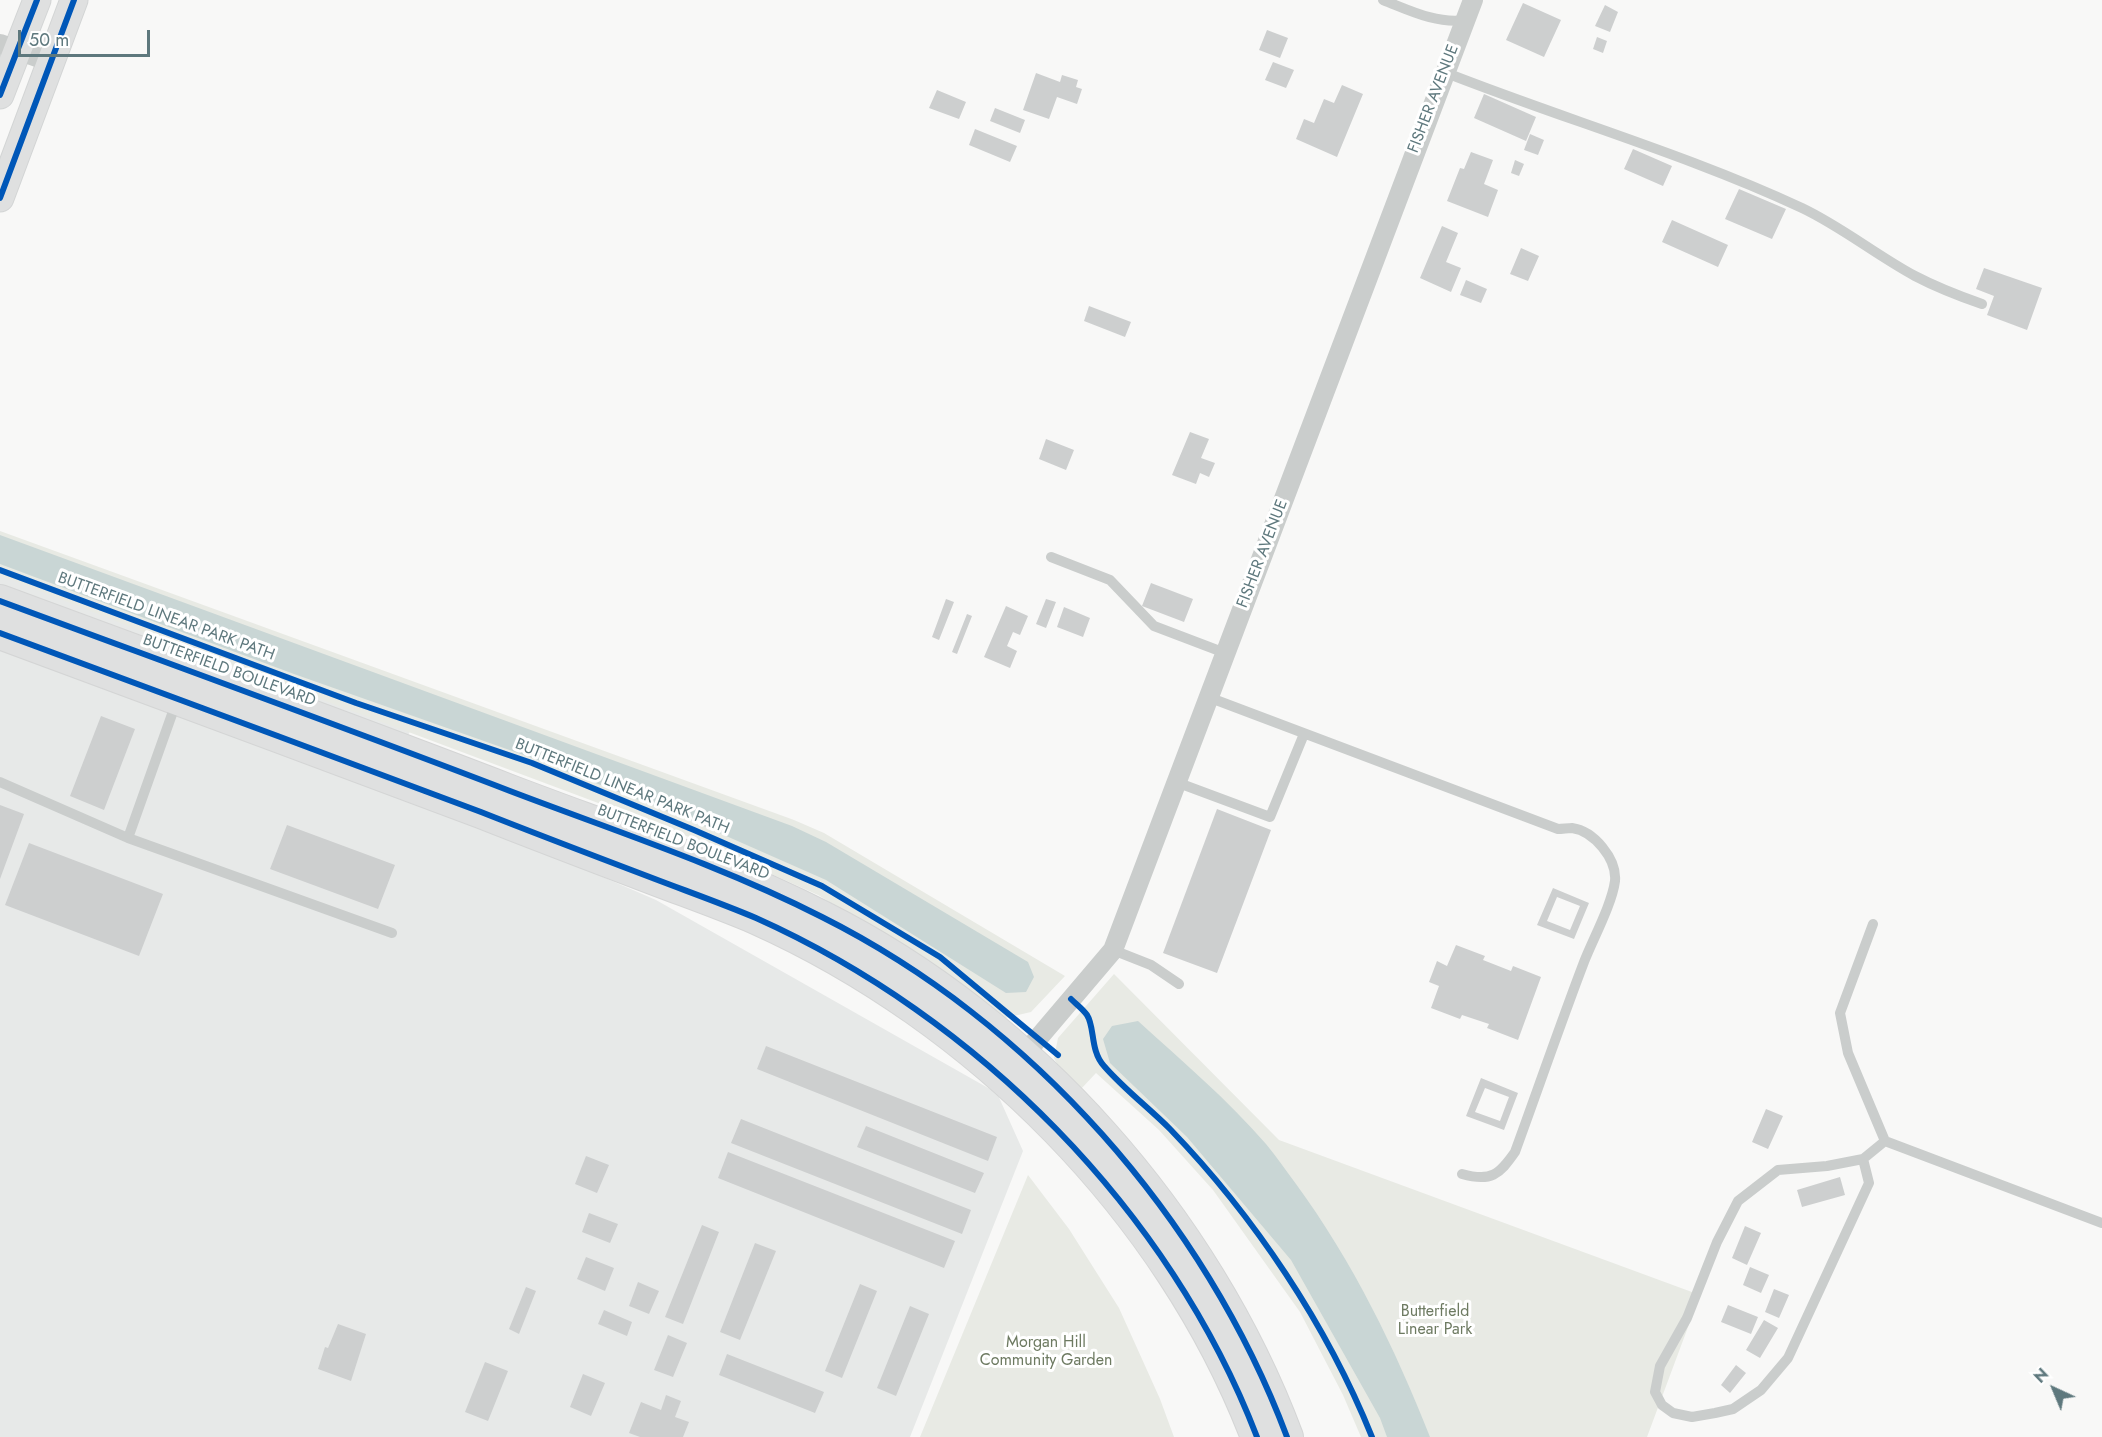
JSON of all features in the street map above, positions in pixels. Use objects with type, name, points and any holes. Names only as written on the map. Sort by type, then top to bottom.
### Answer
[{"type":"main road","points":[[0,95],[9,48],[37,0]]},
{"type":"main road","points":[[0,198],[74,0]]},
{"type":"main road","name":"BUTTERFIELD BOULEVARD","points":[[0,601],[434,762],[769,891],[827,919],[888,954],[933,984],[1024,1056],[1108,1140],[1179,1232],[1219,1296],[1251,1355],[1287,1437]]},
{"type":"main road","points":[[0,633],[178,698],[756,918],[816,948],[872,981],[958,1041],[1041,1113],[1083,1158],[1156,1250],[1194,1308],[1226,1367],[1257,1437]]},
{"type":"street","name":"FISHER AVENUE","points":[[1003,1079],[1113,950],[1473,0]]},
{"type":"street","points":[[9,48],[51,62]]},
{"type":"lane","points":[[1383,0],[1438,20],[1452,22],[1465,20]]},
{"type":"lane","points":[[1444,72],[1539,109],[1698,164],[1749,185],[1834,224],[1915,276],[1982,304]]},
{"type":"lane","points":[[1051,557],[1110,580],[1154,626],[1225,653]]},
{"type":"lane","points":[[1208,697],[1558,829],[1573,828],[1586,833],[1607,854],[1614,867],[1615,881],[1611,897],[1580,974],[1515,1152],[1501,1171],[1491,1177],[1473,1177],[1462,1174]]},
{"type":"lane","points":[[128,838],[178,698]]},
{"type":"lane","points":[[1176,782],[1270,817],[1304,734]]},
{"type":"lane","points":[[0,782],[128,838],[392,933]]},
{"type":"lane","points":[[1873,924],[1840,1013],[1848,1053],[1885,1141],[2102,1223]]},
{"type":"lane","points":[[1113,950],[1151,965],[1179,984]]},
{"type":"lane","points":[[1863,1159],[1869,1183],[1788,1358],[1761,1390],[1733,1409],[1692,1417],[1673,1413],[1662,1405],[1655,1392],[1660,1366],[1687,1318],[1717,1242],[1738,1201],[1778,1170],[1827,1166],[1863,1159],[1885,1141]]},
{"type":"shaded area","points":[[0,535],[792,826],[826,842],[1028,962],[1034,977],[1026,992],[1006,993],[826,880],[699,824],[535,759],[294,674],[0,564]]},
{"type":"shaded area","points":[[0,559],[418,717],[390,768],[386,783],[656,900],[997,1093],[1023,1151],[910,1437],[0,1437]]},
{"type":"shaded area","points":[[1138,1021],[1236,1111],[1266,1144],[1296,1184],[1336,1244],[1371,1306],[1430,1437],[1387,1437],[1380,1418],[1291,1260],[1187,1137],[1110,1063],[1103,1039],[1112,1026]]},
{"type":"green space","points":[[0,531],[794,820],[824,833],[1065,976],[1031,1012],[1005,1018],[933,965],[818,895],[689,837],[176,645],[0,575]]},
{"type":"green space","name":"Butterfield Linear Park","points":[[1114,974],[1279,1140],[1700,1295],[1647,1437],[1361,1437],[1343,1395],[1300,1312],[1213,1190],[1159,1130],[1096,1073],[1081,1089],[1059,1068],[1054,1058],[1058,1038]]},
{"type":"green space","name":"Morgan Hill Community Garden","points":[[1028,1175],[1069,1229],[1119,1308],[1160,1399],[1174,1437],[920,1437]]},
{"type":"building","points":[[1523,3],[1561,20],[1544,57],[1506,40]]},
{"type":"building","points":[[1605,5],[1618,12],[1610,32],[1595,26]]},
{"type":"building","points":[[1267,30],[1288,38],[1280,58],[1259,50]]},
{"type":"building","points":[[1597,37],[1607,41],[1603,53],[1593,49]]},
{"type":"building","points":[[1273,62],[1294,70],[1286,88],[1265,80]]},
{"type":"building","points":[[1036,73],[1060,82],[1062,75],[1078,80],[1076,87],[1082,89],[1077,104],[1057,97],[1049,119],[1023,110]]},
{"type":"building","points":[[1342,85],[1363,94],[1337,157],[1296,139],[1304,119],[1314,123],[1324,99],[1334,103]]},
{"type":"building","points":[[937,90],[966,102],[959,119],[929,108]]},
{"type":"building","points":[[1484,94],[1536,117],[1526,141],[1474,118]]},
{"type":"building","points":[[995,108],[1025,120],[1020,133],[990,121]]},
{"type":"building","points":[[975,129],[1017,146],[1010,162],[969,145]]},
{"type":"building","points":[[1530,134],[1544,140],[1538,155],[1524,150]]},
{"type":"building","points":[[1633,149],[1672,166],[1663,186],[1624,169]]},
{"type":"building","points":[[1471,152],[1493,160],[1484,184],[1498,190],[1488,217],[1447,201],[1460,168],[1464,169]]},
{"type":"building","points":[[1515,160],[1524,164],[1519,176],[1511,173]]},
{"type":"building","points":[[1739,189],[1786,209],[1772,239],[1725,219]]},
{"type":"building","points":[[1672,220],[1728,245],[1718,267],[1662,242]]},
{"type":"building","points":[[1442,226],[1458,233],[1446,262],[1461,268],[1451,292],[1420,278]]},
{"type":"building","points":[[1521,248],[1539,256],[1528,281],[1510,274]]},
{"type":"building","points":[[1984,268],[2042,288],[2027,330],[1987,315],[1994,296],[1976,289]]},
{"type":"building","points":[[1466,280],[1487,289],[1481,303],[1460,295]]},
{"type":"building","points":[[1089,306],[1131,322],[1125,337],[1084,321]]},
{"type":"building","points":[[1190,432],[1209,439],[1201,458],[1215,463],[1209,477],[1200,473],[1196,484],[1172,475]]},
{"type":"building","points":[[1046,439],[1074,450],[1066,470],[1039,459]]},
{"type":"building","points":[[1151,583],[1193,599],[1184,622],[1142,606]]},
{"type":"building","points":[[946,599],[954,602],[939,640],[932,637]]},
{"type":"building","points":[[1046,599],[1056,602],[1046,628],[1036,624]]},
{"type":"building","points":[[1006,606],[1028,616],[1020,635],[1013,632],[1007,646],[1017,651],[1010,668],[984,657]]},
{"type":"building","points":[[1064,607],[1090,618],[1083,637],[1057,627]]},
{"type":"building","points":[[967,614],[972,616],[957,654],[952,652]]},
{"type":"building","points":[[101,716],[135,729],[104,810],[70,796]]},
{"type":"building","points":[[0,805],[24,814],[0,879]]},
{"type":"building","points":[[1217,809],[1271,830],[1217,973],[1163,953]]},
{"type":"building","points":[[287,825],[395,865],[378,909],[270,869]]},
{"type":"building","points":[[29,843],[163,894],[139,956],[5,905]]},
{"type":"building","points":[[1553,888],[1589,903],[1574,939],[1537,925]],"holes":[[[1557,897],[1580,906],[1570,930],[1547,921]]]},
{"type":"building","points":[[1456,945],[1485,956],[1483,960],[1511,971],[1513,966],[1541,977],[1518,1040],[1487,1028],[1489,1024],[1462,1015],[1460,1019],[1431,1008],[1439,986],[1429,982],[1437,961],[1447,966]]},
{"type":"building","points":[[766,1046],[997,1137],[988,1161],[757,1069]]},
{"type":"building","points":[[1481,1078],[1518,1093],[1504,1130],[1466,1116]],"holes":[[[1485,1088],[1509,1097],[1500,1121],[1475,1112]]]},
{"type":"building","points":[[1766,1109],[1783,1116],[1768,1149],[1752,1142]]},
{"type":"building","points":[[741,1119],[971,1210],[962,1234],[731,1143]]},
{"type":"building","points":[[866,1126],[984,1173],[975,1193],[857,1147]]},
{"type":"building","points":[[728,1152],[955,1241],[944,1268],[718,1178]]},
{"type":"building","points":[[586,1156],[609,1165],[597,1193],[575,1184]]},
{"type":"building","points":[[1840,1177],[1845,1195],[1802,1207],[1797,1190]]},
{"type":"building","points":[[589,1213],[618,1224],[610,1243],[582,1232]]},
{"type":"building","points":[[702,1225],[719,1232],[683,1324],[665,1317]]},
{"type":"building","points":[[1745,1226],[1761,1233],[1747,1265],[1732,1258]]},
{"type":"building","points":[[755,1243],[776,1251],[740,1340],[720,1332]]},
{"type":"building","points":[[586,1257],[614,1268],[605,1291],[577,1279]]},
{"type":"building","points":[[1750,1267],[1769,1275],[1761,1293],[1743,1285]]},
{"type":"building","points":[[638,1282],[659,1291],[649,1314],[629,1306]]},
{"type":"building","points":[[860,1284],[877,1291],[842,1378],[825,1371]]},
{"type":"building","points":[[526,1287],[536,1291],[519,1334],[509,1329]]},
{"type":"building","points":[[1774,1289],[1789,1295],[1779,1318],[1765,1312]]},
{"type":"building","points":[[1728,1305],[1758,1317],[1751,1334],[1721,1322]]},
{"type":"building","points":[[910,1306],[929,1314],[896,1396],[877,1388]]},
{"type":"building","points":[[604,1310],[632,1322],[627,1336],[598,1324]]},
{"type":"building","points":[[1764,1320],[1778,1328],[1760,1358],[1746,1350]]},
{"type":"building","points":[[338,1324],[366,1334],[351,1381],[318,1369],[325,1347],[328,1348]]},
{"type":"building","points":[[668,1335],[687,1343],[673,1377],[654,1370]]},
{"type":"building","points":[[727,1354],[824,1392],[815,1413],[719,1375]]},
{"type":"building","points":[[485,1362],[508,1371],[488,1421],[465,1412]]},
{"type":"building","points":[[1736,1365],[1746,1373],[1730,1393],[1721,1385]]},
{"type":"building","points":[[583,1374],[605,1383],[591,1416],[570,1407]]},
{"type":"building","points":[[666,1395],[681,1401],[675,1417],[689,1422],[683,1437],[640,1437],[629,1433],[641,1402],[661,1410]]},
{"type":"cycle path","points":[[0,95],[37,0]]},
{"type":"cycle path","points":[[0,198],[74,0]]},
{"type":"cycle path","name":"BUTTERFIELD LINEAR PARK PATH","points":[[0,570],[356,703],[532,763],[822,886],[940,957],[1058,1055]]},
{"type":"cycle path","points":[[0,601],[707,865],[822,917],[899,961],[971,1012],[1039,1070],[1102,1134],[1159,1204],[1209,1278],[1252,1356],[1287,1437]]},
{"type":"cycle path","points":[[0,633],[481,812],[744,913],[837,959],[915,1009],[989,1066],[1057,1130],[1119,1199],[1173,1274],[1220,1354],[1257,1437]]},
{"type":"cycle path","points":[[1071,999],[1087,1015],[1097,1053],[1104,1066],[1170,1129],[1201,1163],[1231,1198],[1286,1274],[1333,1354],[1372,1437]]}]
